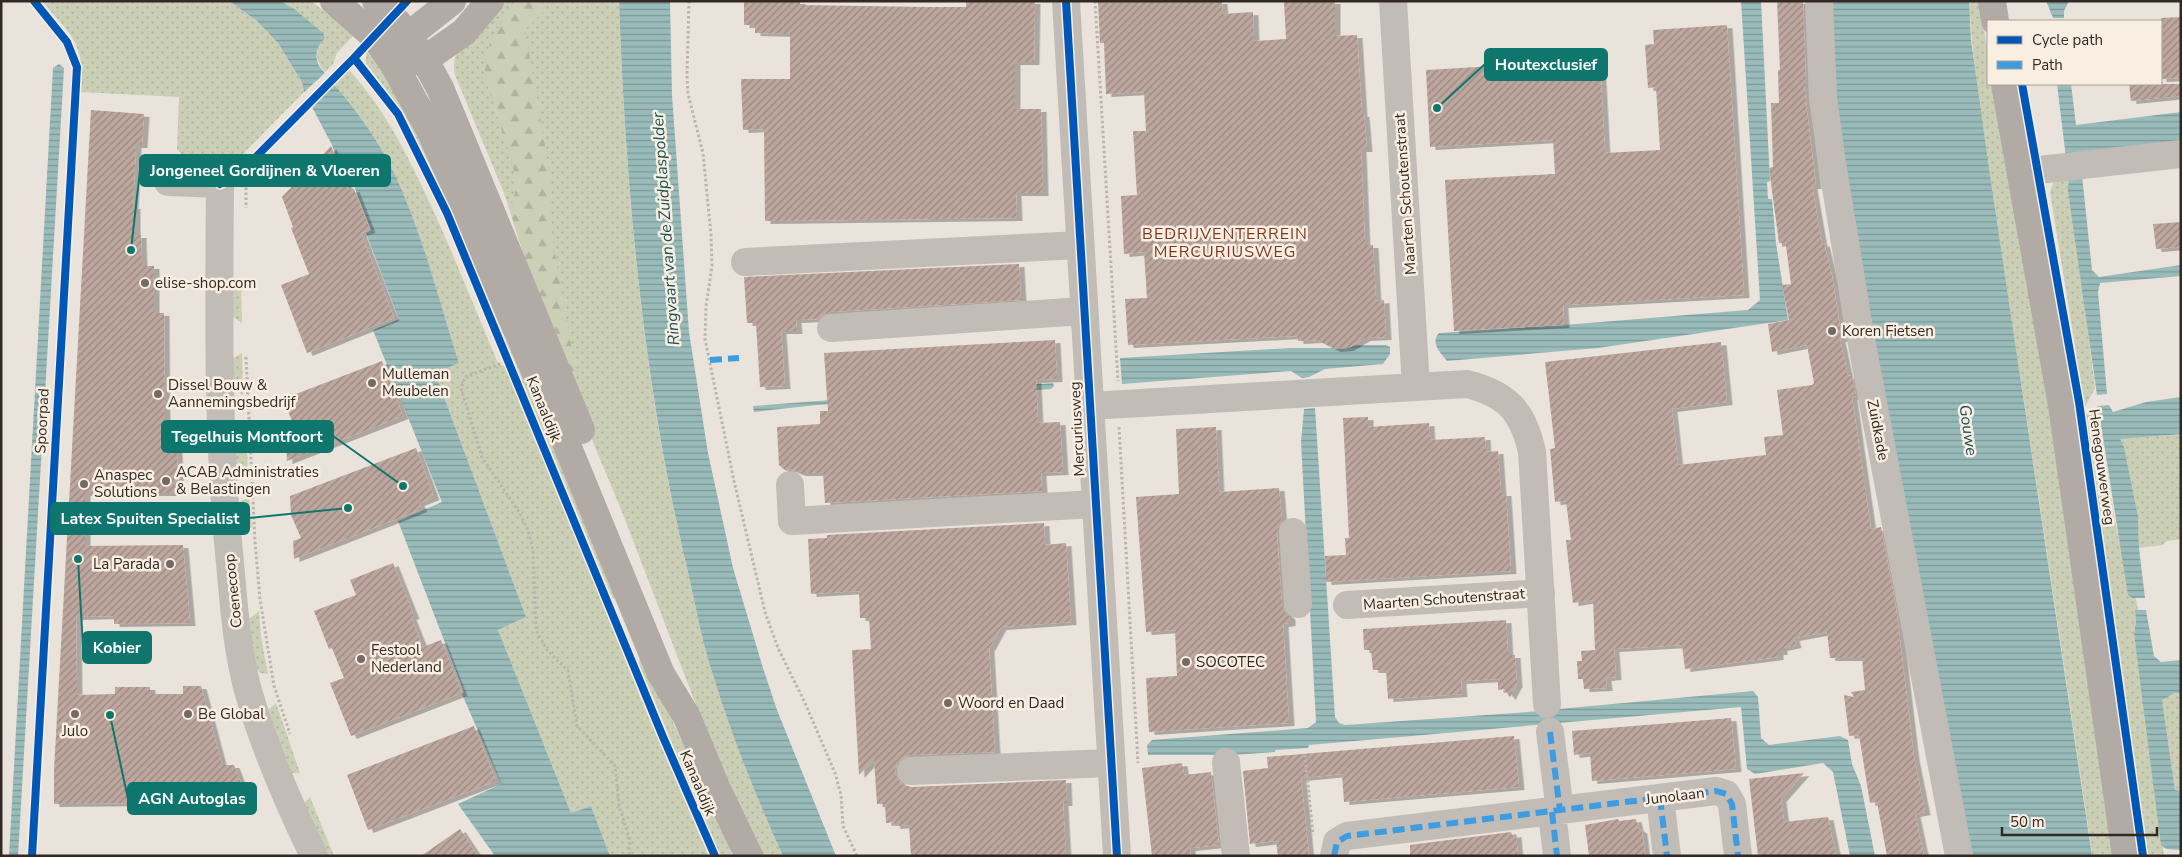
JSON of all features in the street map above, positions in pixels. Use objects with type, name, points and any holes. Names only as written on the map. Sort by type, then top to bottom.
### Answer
[{"type":"main road","name":"Kanaaldijk","points":[[334,1],[376,37],[393,63],[431,132],[560,428],[661,674],[687,717],[716,787],[749,856]]},
{"type":"main road","name":"Kanaaldijk","points":[[376,1],[394,17],[408,36],[440,88],[677,668],[687,717]]},
{"type":"main road","points":[[393,63],[408,36],[452,1]]},
{"type":"main road","points":[[393,63],[424,60],[464,32],[490,1]]},
{"type":"main road","points":[[1992,1],[1995,20]]},
{"type":"main road","name":"Henegouwerweg","points":[[2005,85],[2062,404],[2126,856]]},
{"type":"street","name":"Mercuriusweg","points":[[1066,1],[1117,856]]},
{"type":"street","name":"Maarten Schoutenstraat","points":[[1393,1],[1416,387]]},
{"type":"street","name":"Zuidkade","points":[[1819,1],[1823,98],[1855,306],[1959,856]]},
{"type":"street","points":[[2021,172],[2181,154]]},
{"type":"street","points":[[168,182],[229,180]]},
{"type":"street","name":"Coenecoop","points":[[229,180],[220,323],[224,490],[238,637],[249,694],[265,743],[296,819],[314,856]]},
{"type":"street","points":[[745,262],[1080,245]]},
{"type":"street","points":[[831,328],[1084,311]]},
{"type":"street","name":"Maarten Schoutenstraat","points":[[1090,406],[1467,384],[1485,389],[1502,397],[1523,422],[1532,452],[1547,704]]},
{"type":"street","points":[[790,485],[792,521],[1095,504]]},
{"type":"street","points":[[1293,532],[1298,604]]},
{"type":"street","name":"Maarten Schoutenstraat","points":[[1347,605],[1541,593]]},
{"type":"street","points":[[1550,732],[1556,811],[1557,856]]},
{"type":"street","points":[[1226,762],[1236,856]]},
{"type":"street","points":[[911,771],[1110,763]]},
{"type":"street","name":"Junolaan","points":[[1335,849],[1347,836],[1716,791],[1726,794],[1732,804],[1738,856]]},
{"type":"street","points":[[1660,798],[1668,856]]},
{"type":"path","points":[[689,1],[688,94],[703,153],[711,235],[712,266],[706,306],[706,339],[748,543],[765,612],[778,648],[805,703],[835,773],[841,795],[843,826],[857,856]]},
{"type":"path","points":[[229,180],[246,186],[246,215]]},
{"type":"path","points":[[245,347],[255,542],[260,600],[274,686],[292,742]]},
{"type":"path","points":[[509,360],[465,376],[461,388],[482,457],[519,512],[528,530],[533,550],[536,630],[547,650],[568,671],[577,726],[615,766],[619,805],[630,841],[628,856]]},
{"type":"path","points":[[1305,755],[1314,836],[1335,849]]},
{"type":"green space","points":[[42,1],[229,1],[257,21],[278,43],[302,82],[304,92],[234,163],[225,157],[182,155],[177,149],[179,97],[81,92],[81,62],[74,41],[69,32]]},
{"type":"green space","points":[[280,1],[311,1],[354,35],[337,53],[333,64],[325,72],[319,63],[317,55],[321,42],[325,38],[293,8]]},
{"type":"green space","points":[[498,1],[619,1],[626,146],[639,291],[648,363],[673,506],[713,675],[745,767],[783,856],[758,856],[721,770],[624,517],[552,343],[504,193],[455,75],[454,64],[461,44],[474,26]]},
{"type":"green space","points":[[517,1],[540,1],[544,12],[525,30],[548,163],[553,242],[584,419],[552,343],[510,211],[517,185],[510,155],[489,91],[484,64],[492,36]]},
{"type":"green space","points":[[1969,1],[1980,1],[1987,48],[1987,85],[1993,85],[2043,354],[2115,856],[2092,856],[1987,163]]},
{"type":"green space","points":[[369,51],[405,100],[621,596],[613,599],[449,204],[403,112],[366,63],[366,54]]},
{"type":"green space","points":[[349,70],[383,114],[401,145],[445,237],[498,363],[507,368],[648,716],[709,856],[610,856],[591,806],[571,813],[498,630],[526,617],[435,373],[459,363],[417,229],[396,177],[372,134],[335,85]]},
{"type":"green space","points":[[2069,176],[2095,388],[2085,407],[2050,192],[2055,178]]},
{"type":"green space","points":[[230,278],[241,278],[242,323],[231,316]]},
{"type":"green space","points":[[242,353],[243,395],[232,389],[232,359]]},
{"type":"green space","points":[[2098,406],[2114,516],[2132,598],[2136,598],[2138,610],[2135,611],[2134,634],[2164,856],[2148,856],[2085,415]]},
{"type":"green space","points":[[246,421],[248,474],[236,468],[234,427]]},
{"type":"green space","points":[[2181,434],[2181,539],[2167,541],[2163,545],[2139,548],[2138,516],[2124,447],[2120,439]]},
{"type":"green space","points":[[249,497],[252,528],[239,524],[238,503]]},
{"type":"green space","points":[[259,611],[261,637],[268,674],[260,673],[255,667],[249,619]]},
{"type":"green space","points":[[640,657],[714,805],[732,856],[720,856],[639,664]]},
{"type":"green space","points":[[2175,693],[2181,693],[2181,791],[2175,790],[2162,700]]},
{"type":"green space","points":[[276,703],[300,773],[289,773],[268,715],[268,710]]},
{"type":"green space","points":[[310,797],[334,856],[326,856],[303,804]]},
{"type":"water","points":[[229,1],[280,1],[293,8],[323,33],[325,38],[318,48],[317,62],[369,129],[383,152],[407,202],[426,255],[459,363],[435,373],[526,617],[498,630],[571,813],[591,806],[610,856],[495,856],[458,804],[501,784],[462,694],[464,692],[398,521],[442,502],[373,330],[399,319],[366,233],[371,230],[354,186],[349,188],[331,143],[304,92],[302,82],[278,43],[257,21]]},
{"type":"water","name":"Ringvaart van de Zuidplaspolder","points":[[619,1],[670,1],[672,95],[689,332],[708,453],[733,568],[763,668],[777,710],[836,856],[783,856],[736,744],[709,664],[674,510],[649,366],[632,220]]},
{"type":"water","points":[[1741,1],[1761,1],[1770,181],[1767,182],[1768,199],[1772,199],[1776,243],[1788,320],[1598,348],[1447,361],[1436,344],[1435,340],[1439,333],[1748,310],[1760,300]]},
{"type":"water","name":"Gouwe","points":[[1826,1],[1969,1],[1971,40],[1990,176],[2092,856],[1966,856],[1853,247]]},
{"type":"water","points":[[2046,1],[2069,1],[2064,11],[2064,18],[2053,18]]},
{"type":"water","points":[[59,64],[64,68],[18,856],[9,856],[53,68]]},
{"type":"water","points":[[2057,85],[2071,85],[2076,125],[2181,112],[2181,143],[2066,158]]},
{"type":"water","points":[[2082,175],[2092,270],[2099,277],[2181,265],[2181,276],[2100,283],[2098,292],[2107,394],[2097,395],[2068,191],[2069,176]]},
{"type":"water","points":[[1356,345],[1386,345],[1390,347],[1390,354],[1383,364],[1325,369],[1309,377],[1302,378],[1291,371],[1122,384],[1120,358],[1290,348],[1348,348]]},
{"type":"water","points":[[1053,383],[1054,386],[1051,389],[817,405],[754,412],[753,406]]},
{"type":"water","points":[[2181,397],[2181,434],[2120,439],[2124,447],[2138,516],[2139,548],[2145,598],[2132,598],[2128,595],[2098,406],[2109,405],[2113,412],[2146,402]]},
{"type":"water","points":[[1315,408],[1335,717],[1339,723],[1345,725],[1515,713],[1753,691],[1758,697],[1761,738],[1769,745],[1840,736],[1848,740],[1852,764],[1861,786],[1875,856],[1850,856],[1833,772],[1823,763],[1755,774],[1747,769],[1741,707],[1309,745],[1308,748],[1275,750],[1275,752],[1234,755],[1148,755],[1147,745],[1152,740],[1308,728],[1316,722],[1301,442],[1304,409]]},
{"type":"water","points":[[2135,610],[2146,610],[2154,656],[2161,662],[2181,660],[2181,693],[2175,693],[2162,700],[2175,790],[2181,791],[2181,850],[2166,849],[2161,845],[2134,634]]},
{"type":"pier","points":[[327,71],[336,83],[310,109],[302,94]]},
{"type":"building","points":[[744,1],[800,1],[800,5],[966,7],[966,1],[1035,1],[1034,62],[1015,62],[1015,109],[1041,109],[1043,193],[1016,193],[1017,218],[765,221],[764,129],[743,130],[741,79],[790,79],[790,34],[755,33],[755,25],[744,25]]},
{"type":"building","points":[[1098,1],[1222,1],[1223,14],[1253,12],[1254,41],[1286,39],[1284,1],[1335,1],[1335,36],[1357,35],[1362,114],[1364,114],[1367,149],[1361,149],[1365,245],[1373,245],[1376,301],[1384,300],[1386,337],[1365,338],[1348,348],[1335,349],[1317,340],[1298,341],[1297,336],[1128,345],[1125,299],[1147,298],[1144,252],[1124,254],[1121,196],[1137,195],[1133,131],[1146,131],[1144,92],[1106,94],[1104,43],[1100,43]]},
{"type":"building","points":[[1777,1],[1803,1],[1806,86],[1804,86],[1816,186],[1812,186],[1822,244],[1824,243],[1832,276],[1842,339],[1840,339],[1848,376],[1852,375],[1856,396],[1852,397],[1871,529],[1881,527],[1896,607],[1914,757],[1925,812],[1915,814],[1924,856],[1887,856],[1877,802],[1870,803],[1859,735],[1849,736],[1844,695],[1854,697],[1851,692],[1865,690],[1862,658],[1830,658],[1827,632],[1794,638],[1796,645],[1782,648],[1782,652],[1778,652],[1778,657],[1685,669],[1682,645],[1614,649],[1616,677],[1606,678],[1607,688],[1584,689],[1583,679],[1578,679],[1577,661],[1582,661],[1581,651],[1595,650],[1593,600],[1573,603],[1566,540],[1571,540],[1566,501],[1555,502],[1550,449],[1555,448],[1545,362],[1721,342],[1727,402],[1672,409],[1678,465],[1766,455],[1764,437],[1783,435],[1777,390],[1812,385],[1814,383],[1807,345],[1772,352],[1768,324],[1789,320],[1782,285],[1791,284],[1786,246],[1782,247],[1782,243],[1779,243],[1769,168],[1773,167],[1771,103],[1779,103],[1778,70],[1780,70]]},
{"type":"building","points":[[2181,17],[2181,78],[2162,79],[2161,18]]},
{"type":"building","points":[[1727,25],[1744,295],[1563,305],[1564,325],[1454,331],[1445,180],[1555,174],[1553,140],[1430,147],[1426,70],[1600,60],[1605,153],[1660,150],[1656,87],[1648,88],[1645,45],[1654,44],[1653,30]]},
{"type":"building","points":[[2181,84],[2181,96],[2131,101],[2129,85]]},
{"type":"building","points":[[91,110],[144,114],[142,145],[136,145],[133,206],[135,206],[135,235],[141,235],[142,266],[154,266],[154,313],[164,313],[165,433],[176,433],[179,493],[85,493],[85,546],[183,545],[190,623],[114,624],[114,616],[76,617],[77,695],[115,694],[115,687],[150,687],[150,694],[183,694],[183,686],[201,686],[222,765],[234,765],[248,802],[54,804],[54,770]]},
{"type":"building","points":[[331,146],[349,190],[354,189],[370,230],[361,233],[394,318],[307,353],[281,285],[309,274],[291,228],[293,227],[282,197]]},
{"type":"building","points":[[2181,222],[2181,247],[2156,249],[2153,224]]},
{"type":"building","points":[[1019,264],[1021,300],[830,312],[819,319],[796,320],[797,331],[781,331],[785,386],[760,387],[756,323],[747,323],[744,277]]},
{"type":"building","points":[[1055,340],[1057,379],[1036,380],[1038,423],[1060,422],[1063,472],[1041,473],[1042,491],[825,503],[823,473],[800,473],[790,469],[786,471],[779,465],[777,427],[820,424],[820,411],[828,411],[824,353]]},
{"type":"building","points":[[382,361],[403,416],[287,461],[285,424],[292,421],[283,399]]},
{"type":"building","points":[[1368,417],[1368,427],[1429,423],[1430,440],[1485,437],[1486,452],[1498,451],[1501,493],[1506,493],[1511,571],[1326,582],[1325,556],[1346,555],[1345,538],[1349,538],[1343,418]]},
{"type":"building","points":[[1216,427],[1219,492],[1279,488],[1282,522],[1277,533],[1282,605],[1290,617],[1290,623],[1283,624],[1289,723],[1149,732],[1146,678],[1177,676],[1175,630],[1146,632],[1136,497],[1179,494],[1176,429]]},
{"type":"building","points":[[416,448],[434,497],[419,503],[422,509],[294,559],[293,541],[301,538],[291,515],[290,496]]},
{"type":"building","points":[[1044,523],[1045,545],[1066,543],[1071,622],[1001,627],[989,649],[995,752],[910,755],[897,763],[895,772],[903,785],[912,787],[1066,780],[1067,803],[1063,803],[1066,856],[911,856],[909,825],[895,826],[894,822],[886,823],[885,804],[877,804],[874,759],[859,775],[852,650],[871,649],[869,618],[860,618],[859,591],[811,594],[808,539],[827,538],[827,535]]},
{"type":"building","points":[[393,563],[414,616],[411,617],[423,647],[441,640],[462,693],[351,736],[330,683],[344,678],[332,648],[329,649],[314,611],[356,595],[350,580]]},
{"type":"building","points":[[1506,620],[1508,655],[1515,655],[1517,684],[1510,697],[1504,689],[1498,690],[1498,679],[1461,681],[1462,694],[1388,699],[1386,670],[1373,670],[1371,650],[1364,650],[1363,629]]},
{"type":"building","points":[[1731,718],[1736,769],[1592,781],[1590,753],[1574,755],[1572,731]]},
{"type":"building","points":[[474,726],[496,781],[368,830],[347,775]]},
{"type":"building","points":[[1514,736],[1519,787],[1344,802],[1342,774],[1301,778],[1309,856],[1278,856],[1276,841],[1250,844],[1243,771],[1268,768],[1267,757]]},
{"type":"building","points":[[1182,763],[1184,775],[1211,772],[1219,845],[1190,848],[1191,856],[1152,856],[1142,768]]},
{"type":"building","points":[[1804,773],[1781,799],[1784,822],[1828,817],[1836,856],[1758,856],[1749,779]]},
{"type":"building","points":[[1618,819],[1619,821],[1636,819],[1638,828],[1642,831],[1645,856],[1589,856],[1585,825]]},
{"type":"building","points":[[460,829],[478,856],[421,856]]},
{"type":"building","points":[[1511,832],[1512,835],[1516,834],[1518,856],[1410,856],[1410,845]]},
{"type":"marked path","points":[[710,360],[739,358]]},
{"type":"marked path","points":[[1550,732],[1560,811]]},
{"type":"marked path","points":[[1334,856],[1337,842],[1347,836],[1716,791],[1726,794],[1732,804],[1738,856]]},
{"type":"marked path","points":[[1660,798],[1667,856]]},
{"type":"marked path","points":[[1552,812],[1557,856]]},
{"type":"cycle path","name":"Spoorpad","points":[[32,856],[77,67],[67,42],[34,1]]},
{"type":"cycle path","points":[[407,1],[354,58],[398,114],[447,213],[663,737],[715,856]]},
{"type":"cycle path","points":[[1066,1],[1117,856]]},
{"type":"cycle path","points":[[220,184],[238,175],[354,58]]},
{"type":"cycle path","points":[[2022,85],[2079,402],[2143,856]]},
{"type":"place","name":"Houtexclusief","points":[[1437,108]]},
{"type":"place","name":"Jongeneel Gordijnen & Vloeren","points":[[131,250]]},
{"type":"place","name":"elise-shop.com","points":[[145,283]]},
{"type":"place","name":"Koren Fietsen","points":[[1832,331]]},
{"type":"place","name":"Mulleman Meubelen","points":[[372,383]]},
{"type":"place","name":"Dissel Bouw & Aannemingsbedrijf","points":[[158,394]]},
{"type":"place","name":"ACAB Administraties & Belastingen","points":[[166,481]]},
{"type":"place","name":"Anaspec Solutions","points":[[84,484]]},
{"type":"place","name":"Tegelhuis Montfoort","points":[[403,486]]},
{"type":"place","name":"Latex Spuiten Specialist","points":[[348,508]]},
{"type":"place","name":"Kobier","points":[[78,559]]},
{"type":"place","name":"La Parada","points":[[170,564]]},
{"type":"place","name":"Festool Nederland","points":[[361,659]]},
{"type":"place","name":"SOCOTEC","points":[[1186,662]]},
{"type":"place","name":"Woord en Daad","points":[[948,703]]},
{"type":"place","name":"Julo","points":[[75,714]]},
{"type":"place","name":"Be Global","points":[[188,714]]},
{"type":"place","name":"AGN Autoglas","points":[[110,715]]},
{"type":"district","name":"BEDRIJVENTERREIN MERCURIUSWEG","points":[[1225,242]]}]
